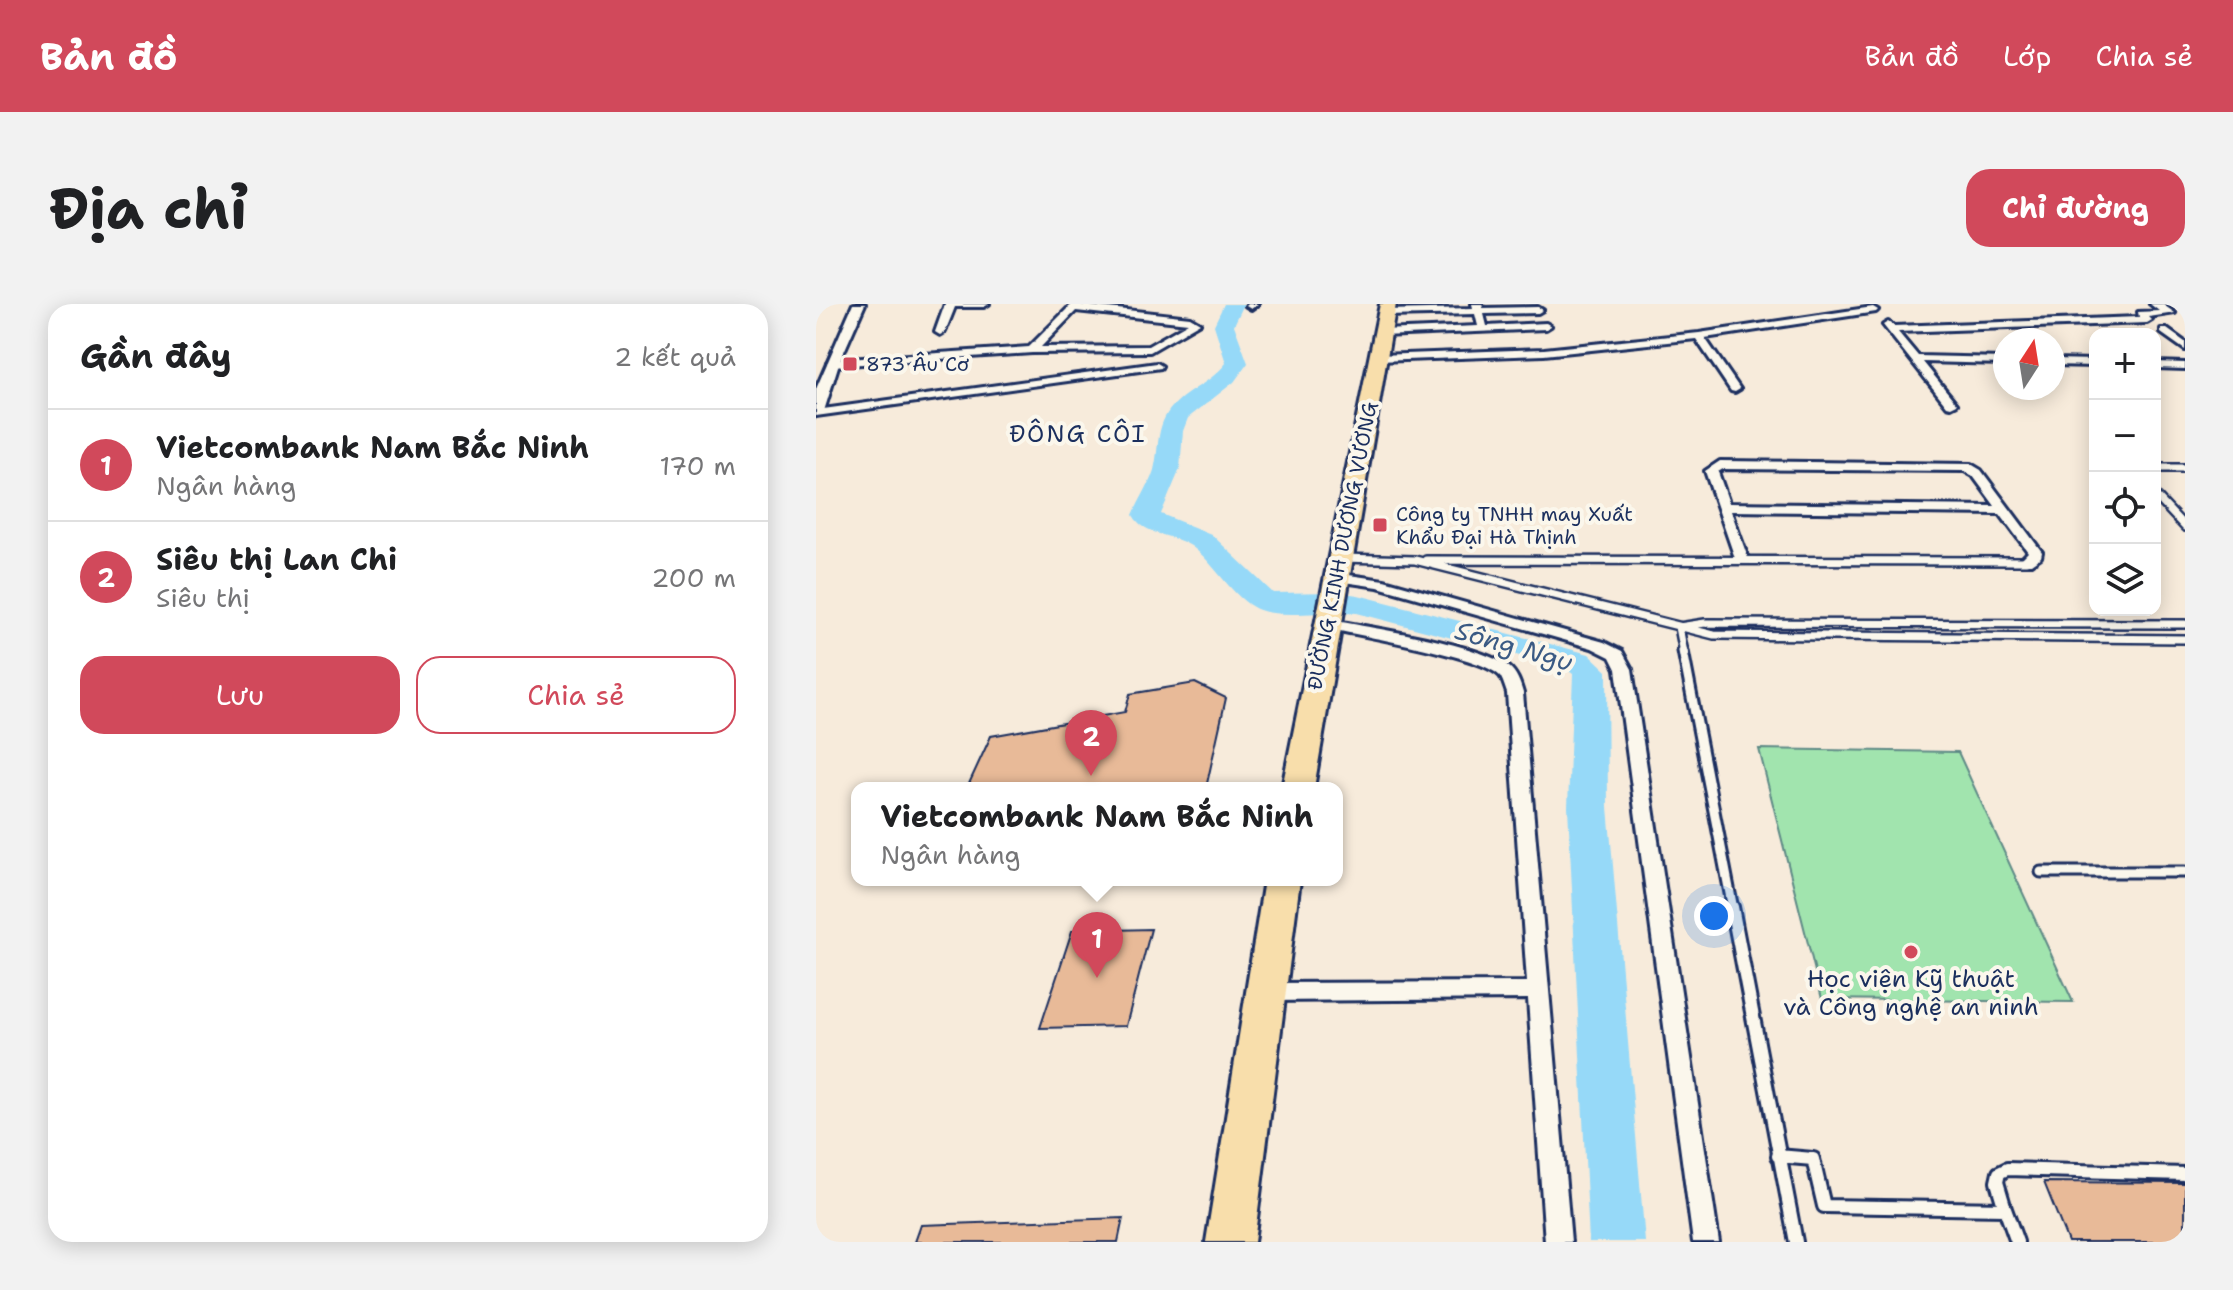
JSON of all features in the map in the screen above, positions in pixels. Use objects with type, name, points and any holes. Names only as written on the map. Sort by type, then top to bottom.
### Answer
[{"type":"highway","name":"ĐƯỜNG KINH DƯƠNG VƯƠNG","points":[[1299,782],[1326,622],[1385,317]]},
{"type":"highway","points":[[1230,1242],[1281,886]]},
{"type":"main road","points":[[816,412],[833,360],[859,304]]},
{"type":"street","points":[[940,332],[950,305],[984,304]]},
{"type":"street","points":[[816,359],[1032,350],[1150,349],[1186,330],[1195,321],[1060,304]]},
{"type":"street","points":[[1892,329],[2101,323],[2147,320],[2141,314],[2170,313],[2155,304]]},
{"type":"street","points":[[1032,350],[1076,305]]},
{"type":"street","points":[[1385,317],[1427,310],[1537,307],[1557,351]]},
{"type":"street","points":[[1378,358],[1517,355],[1557,351],[1699,336],[1869,307],[1892,329],[1951,404]]},
{"type":"street","points":[[1478,308],[1483,329]]},
{"type":"street","points":[[1427,310],[1427,331]]},
{"type":"street","points":[[1385,317],[1427,331],[1546,326]]},
{"type":"street","points":[[2164,331],[2185,347]]},
{"type":"street","points":[[1699,336],[1735,389]]},
{"type":"street","points":[[1917,359],[1993,361]]},
{"type":"street","points":[[2065,362],[2089,363]]},
{"type":"street","points":[[2161,365],[2185,366]]},
{"type":"street","points":[[816,412],[1157,366]]},
{"type":"street","points":[[1741,558],[1711,471],[1720,465],[1967,467],[1977,473],[2035,552],[2032,560],[2026,561]]},
{"type":"street","points":[[1724,507],[2004,510]]},
{"type":"street","points":[[1336,572],[1598,645],[1616,654],[1624,669],[1706,1242]]},
{"type":"street","points":[[1326,622],[1473,659],[1503,670],[1509,677],[1519,720],[1558,1242]]},
{"type":"street","points":[[1264,992],[1538,990]]},
{"type":"lane","points":[[2161,468],[2185,468]]},
{"type":"lane","points":[[2161,501],[2185,527]]},
{"type":"lane","points":[[1336,572],[1415,560],[1741,558],[2026,561]]},
{"type":"lane","points":[[1415,560],[1714,635],[2185,639]]},
{"type":"lane","points":[[1679,627],[1705,623],[2185,624]]},
{"type":"lane","points":[[1679,627],[1796,1242]]},
{"type":"lane","points":[[2041,872],[2185,872]]},
{"type":"lane","points":[[1778,1156],[1813,1159],[1824,1206],[2005,1209]]},
{"type":"lane","points":[[2017,1242],[1997,1182],[1999,1173],[2007,1169],[2185,1174]]},
{"type":"green space","points":[[1759,749],[1958,752],[2073,1002],[1822,999]]},
{"type":"building","points":[[1195,683],[1226,698],[1207,782],[970,782],[991,736],[1125,712],[1130,694]]},
{"type":"building","points":[[1151,929],[1126,1026],[1040,1028],[1072,931]]},
{"type":"building","points":[[2044,1182],[2185,1183],[2185,1242],[2068,1242]]},
{"type":"building","points":[[1123,1218],[1118,1242],[915,1242],[921,1225]]},
{"type":"waterway","name":"Sông Ngụ","points":[[1234,304],[1228,311],[1224,325],[1237,363],[1226,377],[1188,405],[1176,418],[1171,431],[1167,469],[1147,515],[1149,519],[1201,540],[1264,601],[1358,604],[1577,661],[1590,671],[1588,807],[1617,1242]]},
{"type":"place","name":"873 Âu Cơ","points":[[850,364]]},
{"type":"place","name":"Công ty TNHH may Xuất Khẩu Đại Hà Thịnh","points":[[1380,525]]},
{"type":"place","name":"Siêu thị Lan Chi","points":[[1091,776]]},
{"type":"place","name":"Học viện Kỹ thuật và Công nghệ an ninh","points":[[1911,952]]},
{"type":"place","name":"Vietcombank Nam Bắc Ninh","points":[[1097,978]]},
{"type":"district","name":"ĐÔNG CÔI","points":[[1078,434]]}]
